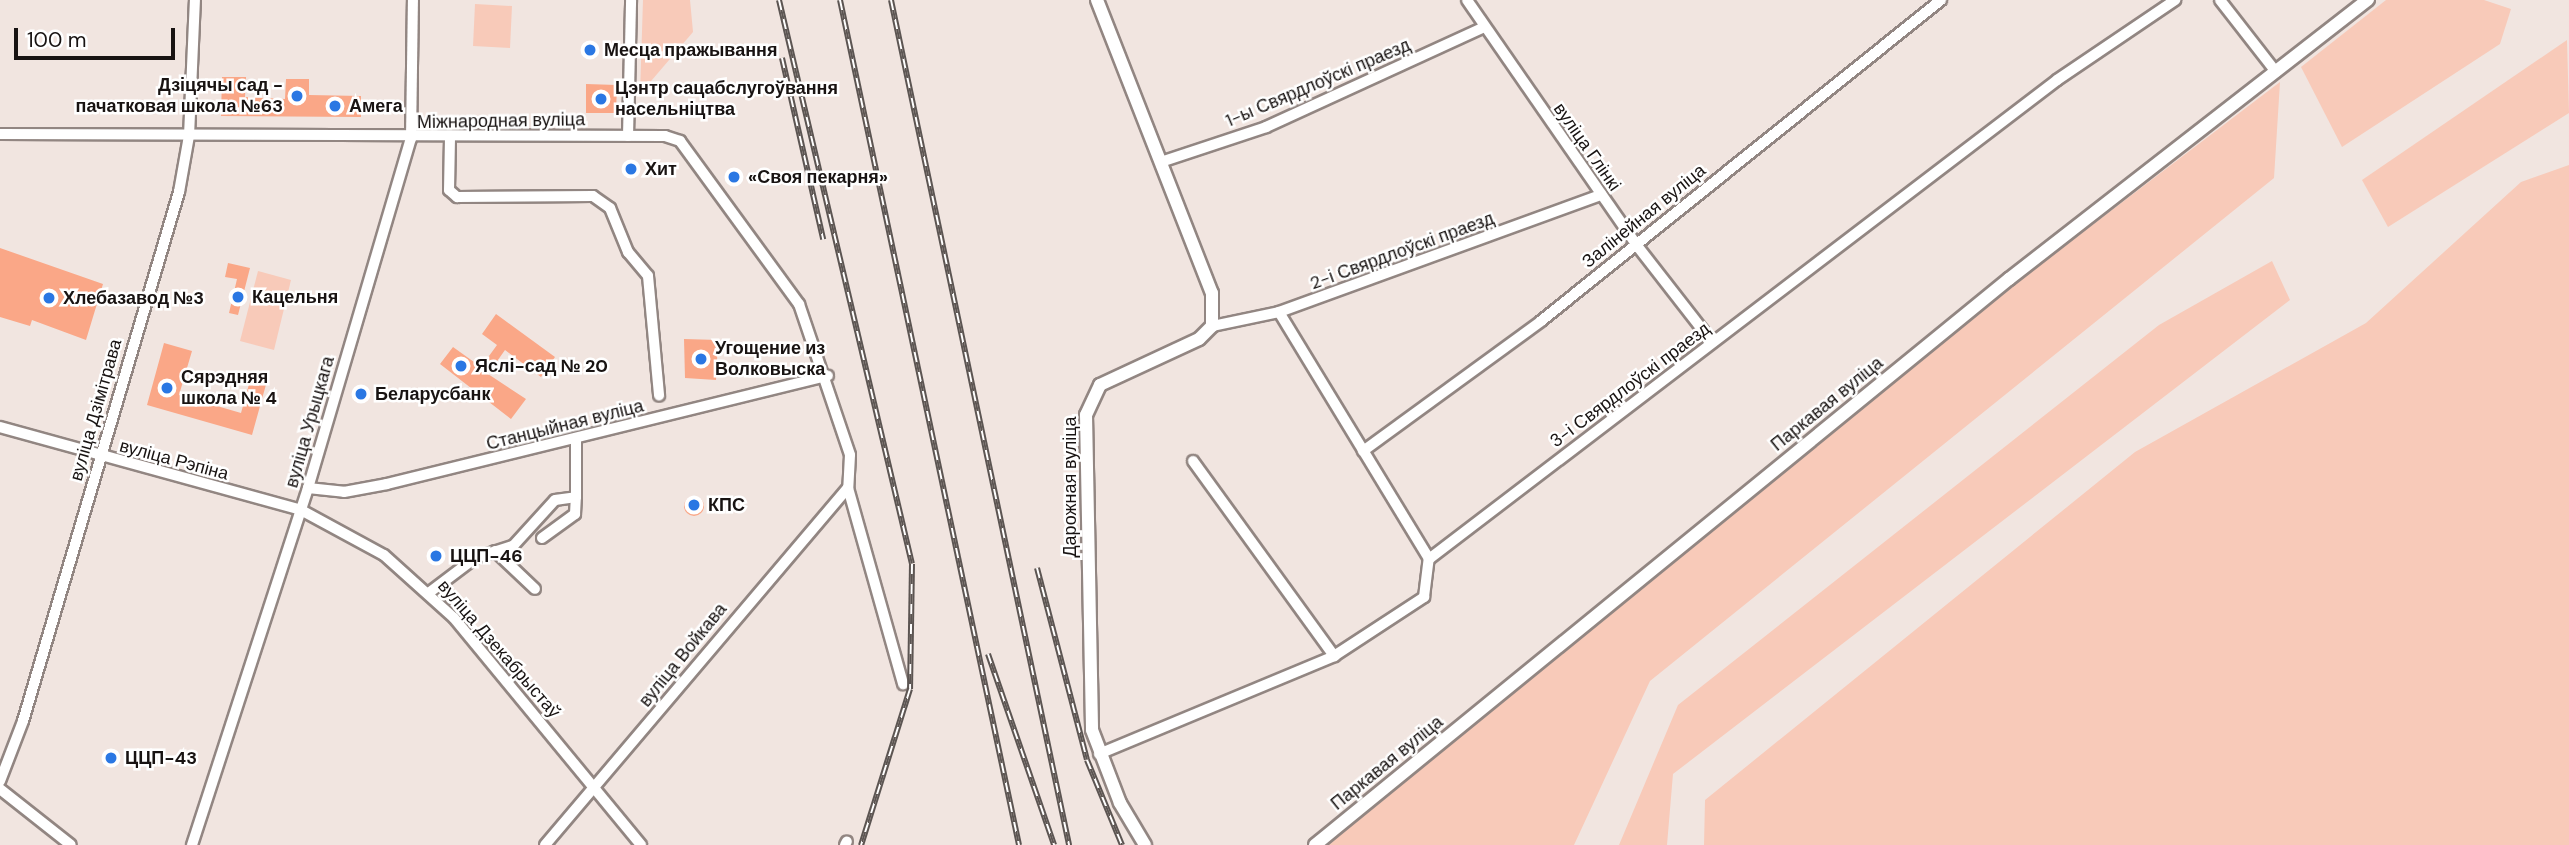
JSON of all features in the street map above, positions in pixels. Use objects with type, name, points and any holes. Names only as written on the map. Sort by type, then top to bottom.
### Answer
[{"type":"street","name":"вуліца Дзімітрава","points":[[0,781],[101,456],[179,192],[189,136],[195,0]]},
{"type":"street","name":"вуліца Урыцкага","points":[[192,845],[308,488],[411,139],[413,0]]},
{"type":"street","points":[[628,136],[631,0]]},
{"type":"street","points":[[1097,0],[1212,293],[1212,326]]},
{"type":"street","name":"вуліца Глінкі","points":[[1467,0],[1635,243],[1712,342]]},
{"type":"street","name":"Залінейная вуліца","points":[[1363,452],[1635,243],[1941,0]]},
{"type":"street","name":"3-і Свярдлоўскі праезд","points":[[1429,559],[2057,80],[2175,0]]},
{"type":"street","points":[[2220,0],[2276,72]]},
{"type":"street","name":"Паркавая вуліца","points":[[1315,845],[1933,341],[2368,0]]},
{"type":"street","name":"1-ы Свярдлоўскі праезд","points":[[1161,162],[1266,127],[1484,27]]},
{"type":"street","name":"Міжнародная вуліца","points":[[0,134],[411,139],[628,136],[680,141],[799,304],[828,376],[850,455],[848,488],[903,684]]},
{"type":"street","points":[[450,138],[452,194],[593,196],[610,208],[628,252],[648,276],[659,395]]},
{"type":"street","name":"2-і Свярдлоўскі праезд","points":[[1212,326],[1279,312],[1601,195]]},
{"type":"street","points":[[1098,754],[1334,656],[1424,597],[1429,559],[1279,312]]},
{"type":"street","name":"Дарожная вуліца","points":[[1145,845],[1098,754],[1089,695],[1086,415],[1100,385],[1199,339],[1212,326]]},
{"type":"street","name":"Станцыйная вуліца","points":[[308,488],[344,492],[828,376]]},
{"type":"street","name":"вуліца Рэпіна","points":[[0,427],[301,510]]},
{"type":"street","points":[[542,538],[575,513],[576,438]]},
{"type":"street","points":[[1193,461],[1334,656]]},
{"type":"street","name":"вуліца Войкава","points":[[545,845],[848,488]]},
{"type":"street","points":[[430,592],[475,558],[513,546],[555,500],[576,497]]},
{"type":"street","name":"вуліца Дзекабрыстаў","points":[[301,510],[384,555],[430,592],[596,787],[641,845]]},
{"type":"street","points":[[495,551],[535,589]]},
{"type":"street","points":[[0,789],[71,845]]},
{"type":"shaded area","points":[[643,0],[690,0],[693,32],[640,94]]},
{"type":"shaded area","points":[[2386,0],[2484,0],[2511,9],[2500,44],[2342,147],[2301,67]]},
{"type":"shaded area","points":[[475,4],[512,6],[510,48],[473,46]]},
{"type":"shaded area","points":[[2567,40],[2569,113],[2388,227],[2362,180]]},
{"type":"shaded area","points":[[2280,82],[2274,178],[1650,681],[1574,845],[1325,845],[2007,290]]},
{"type":"shaded area","points":[[2569,165],[2569,845],[1704,845],[1705,800],[2135,452],[2366,323],[2521,182]]},
{"type":"shaded area","points":[[2272,261],[2290,300],[1673,774],[1667,845],[1619,845],[1678,705],[2159,325]]},
{"type":"shaded area","points":[[258,271],[291,280],[274,350],[240,341]]},
{"type":"building","name":"Дзіцячы сад - пачатковая школа №63","points":[[222,77],[246,77],[245,97],[285,99],[286,79],[309,79],[309,95],[361,96],[361,117],[221,116]]},
{"type":"building","name":"Цэнтр сацабслугоўвання насельніцтва","points":[[586,84],[617,85],[616,113],[586,113]]},
{"type":"building","name":"Хлебазавод №3","points":[[0,248],[103,284],[86,340],[32,320],[30,326],[0,317]]},
{"type":"building","name":"Кацельня","points":[[228,263],[250,268],[238,315],[229,313],[237,279],[225,277]]},
{"type":"building","name":"Яслі-сад № 20","points":[[496,314],[555,357],[541,377],[505,350],[488,374],[526,399],[511,419],[440,364],[453,347],[481,367],[497,345],[482,334]]},
{"type":"building","name":"Угощение из Волковыска","points":[[684,339],[718,340],[716,380],[685,378]]},
{"type":"building","name":"Сярэдняя школа № 4","points":[[164,343],[192,351],[179,395],[241,413],[251,377],[267,381],[252,435],[147,405]]},
{"type":"building","name":"КПС","points":[[690,496],[698,496],[704,506],[698,516],[690,516],[684,510],[684,502]]},
{"type":"railway","points":[[779,0],[912,564],[910,689],[861,845]]},
{"type":"railway","points":[[840,0],[1019,845]]},
{"type":"railway","points":[[891,0],[1069,845]]},
{"type":"railway","points":[[782,58],[823,239]]},
{"type":"railway","points":[[1037,568],[1087,760],[1122,845]]},
{"type":"railway","points":[[988,654],[1054,845]]},
{"type":"place","name":"Месца пражывання","points":[[590,50]]},
{"type":"place","name":"Дзіцячы сад - пачатковая школа №63","points":[[297,96]]},
{"type":"place","name":"Цэнтр сацабслугоўвання насельніцтва","points":[[601,99]]},
{"type":"place","name":"Амега","points":[[335,106]]},
{"type":"place","name":"Хит","points":[[631,169]]},
{"type":"place","name":"«Своя пекарня»","points":[[734,177]]},
{"type":"place","name":"Кацельня","points":[[238,297]]},
{"type":"place","name":"Хлебазавод №3","points":[[49,298]]},
{"type":"place","name":"Угощение из Волковыска","points":[[701,359]]},
{"type":"place","name":"Яслі-сад № 20","points":[[461,366]]},
{"type":"place","name":"Сярэдняя школа № 4","points":[[167,388]]},
{"type":"place","name":"Беларусбанк","points":[[361,394]]},
{"type":"place","name":"КПС","points":[[694,505]]},
{"type":"place","name":"ЦЦП-46","points":[[436,556]]},
{"type":"place","name":"ЦЦП-43","points":[[111,758]]}]
